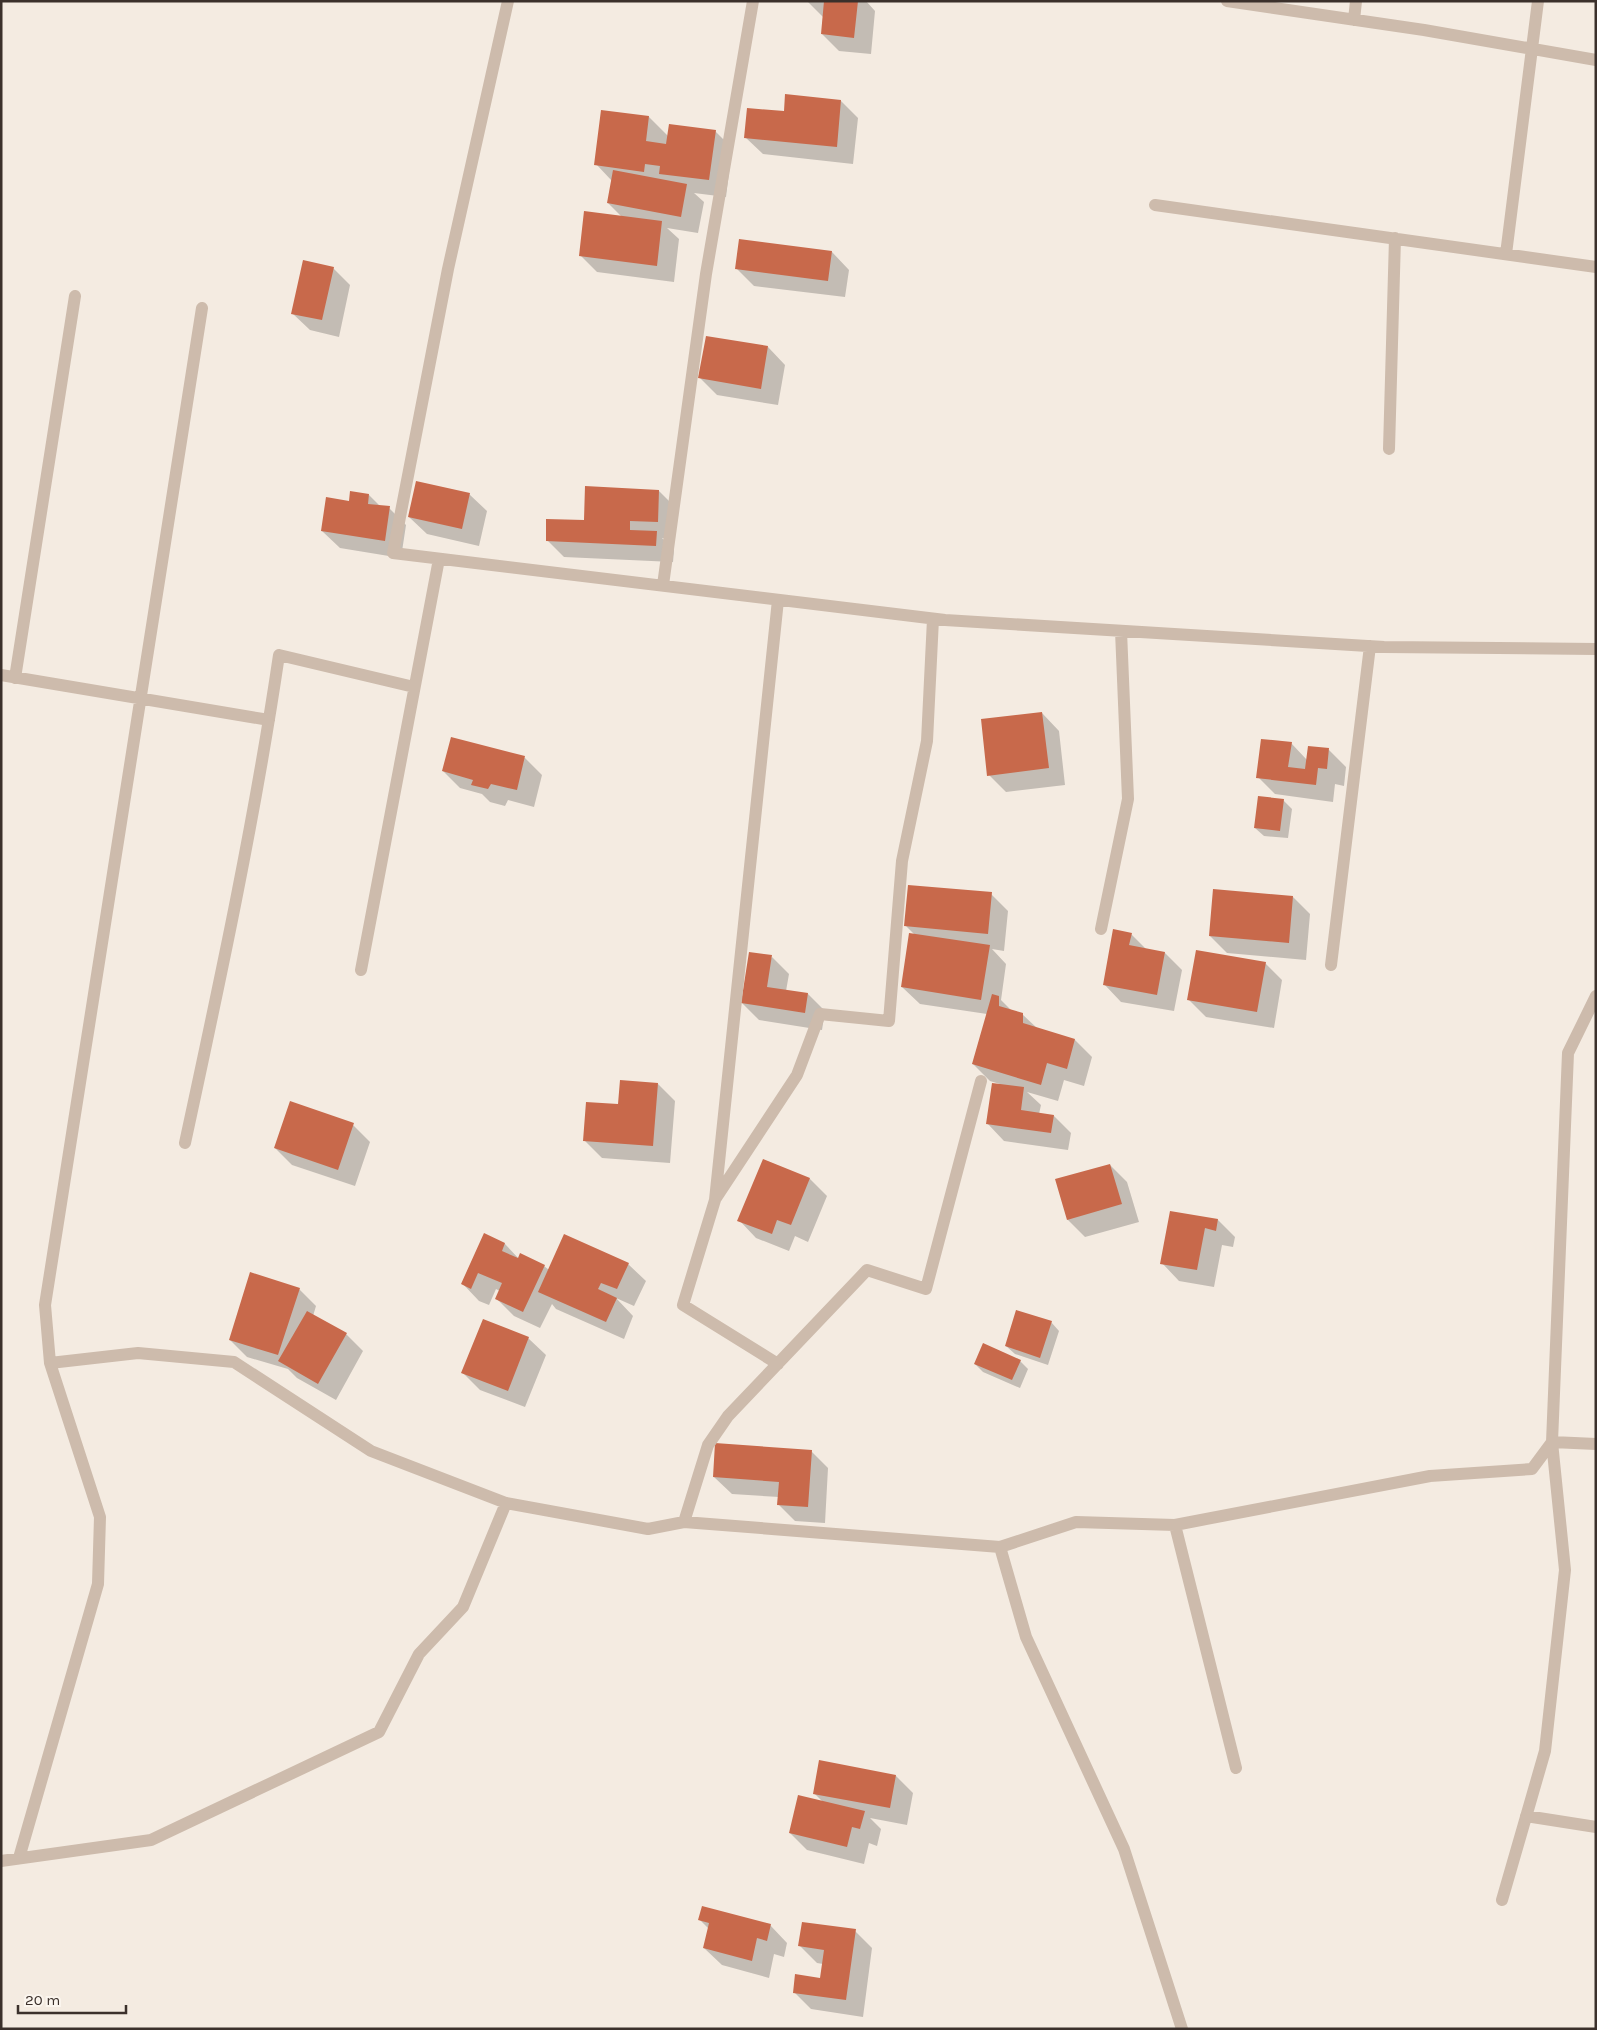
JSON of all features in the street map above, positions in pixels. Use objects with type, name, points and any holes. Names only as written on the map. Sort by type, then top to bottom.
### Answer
[{"type":"street","points":[[508,1],[448,269],[393,553],[933,619],[1370,646],[1596,649]]},
{"type":"street","points":[[663,585],[706,274],[753,1]]},
{"type":"street","points":[[1227,1],[1596,60]]},
{"type":"street","points":[[1354,20],[1356,1]]},
{"type":"street","points":[[1506,254],[1538,1]]},
{"type":"street","points":[[1155,205],[1596,266]]},
{"type":"street","points":[[1389,448],[1394,238]]},
{"type":"street","points":[[15,678],[75,296]]},
{"type":"street","points":[[19,1858],[98,1584],[100,1517],[50,1363],[45,1305],[202,308]]},
{"type":"street","points":[[361,970],[439,559]]},
{"type":"street","points":[[778,600],[715,1200],[683,1305],[778,1364]]},
{"type":"street","points":[[715,1200],[798,1075],[820,1014],[889,1021],[902,861],[927,742],[933,619]]},
{"type":"street","points":[[1101,929],[1128,799],[1121,631]]},
{"type":"street","points":[[1330,965],[1370,646]]},
{"type":"street","points":[[185,1143],[212,1017],[269,720],[279,654],[414,687]]},
{"type":"street","points":[[1,675],[269,720]]},
{"type":"street","points":[[1502,1900],[1545,1751],[1565,1570],[1552,1442],[1568,1053],[1596,996]]},
{"type":"street","points":[[684,1522],[708,1445],[728,1416],[867,1270],[926,1289],[981,1081]]},
{"type":"street","points":[[50,1363],[138,1353],[234,1362],[372,1451],[506,1503],[648,1529],[684,1522],[1000,1547],[1076,1522],[1175,1525],[1430,1476],[1532,1469],[1552,1442]]},
{"type":"street","points":[[1552,1442],[1596,1444]]},
{"type":"street","points":[[1,1861],[151,1840],[379,1732],[419,1654],[463,1607],[506,1503]]},
{"type":"street","points":[[1175,1525],[1236,1768]]},
{"type":"street","points":[[1000,1547],[1026,1637],[1124,1849],[1182,2029]]},
{"type":"street","points":[[1526,1816],[1596,1827]]},
{"type":"building","points":[[824,1],[858,1],[854,38],[821,34]]},
{"type":"building","points":[[785,94],[841,100],[837,147],[744,138],[747,108],[784,111]]},
{"type":"building","points":[[601,110],[649,116],[646,141],[666,144],[669,124],[716,130],[709,180],[659,174],[660,166],[645,164],[644,172],[594,165]]},
{"type":"building","points":[[613,170],[687,184],[681,217],[607,203]]},
{"type":"building","points":[[584,211],[662,221],[657,266],[579,256]]},
{"type":"building","points":[[739,239],[832,251],[828,281],[735,269]]},
{"type":"building","points":[[303,260],[334,267],[322,320],[291,314]]},
{"type":"building","points":[[706,336],[768,346],[761,389],[698,378]]},
{"type":"building","points":[[416,481],[470,493],[462,529],[408,517]]},
{"type":"building","points":[[585,486],[659,490],[658,522],[630,521],[630,530],[657,531],[656,546],[546,541],[546,519],[584,520]]},
{"type":"building","points":[[350,491],[369,494],[368,504],[390,506],[385,541],[321,531],[326,497],[349,501]]},
{"type":"building","points":[[1042,712],[1049,768],[987,776],[981,719]]},
{"type":"building","points":[[451,737],[525,756],[517,790],[491,784],[488,789],[471,785],[473,780],[442,771]]},
{"type":"building","points":[[1261,739],[1292,742],[1288,767],[1305,769],[1308,746],[1329,748],[1327,769],[1318,768],[1316,785],[1256,778]]},
{"type":"building","points":[[1258,796],[1284,799],[1280,831],[1254,828]]},
{"type":"building","points":[[908,885],[992,892],[988,934],[904,926]]},
{"type":"building","points":[[1213,889],[1293,896],[1289,943],[1209,936]]},
{"type":"building","points":[[1113,929],[1132,933],[1129,945],[1165,952],[1157,995],[1103,985]]},
{"type":"building","points":[[909,933],[990,945],[981,1000],[901,987]]},
{"type":"building","points":[[1196,950],[1266,962],[1257,1012],[1187,1000]]},
{"type":"building","points":[[749,952],[772,955],[767,987],[808,993],[805,1013],[741,1003]]},
{"type":"building","points":[[992,994],[999,996],[999,1006],[1023,1013],[1023,1023],[1075,1039],[1067,1069],[1047,1063],[1041,1085],[972,1064]]},
{"type":"building","points":[[620,1080],[658,1083],[653,1146],[583,1141],[586,1102],[618,1104]]},
{"type":"building","points":[[992,1083],[1024,1087],[1021,1110],[1054,1115],[1051,1133],[986,1124]]},
{"type":"building","points":[[290,1101],[354,1123],[338,1170],[274,1148]]},
{"type":"building","points":[[763,1159],[810,1178],[791,1225],[777,1220],[772,1234],[737,1221]]},
{"type":"building","points":[[1110,1164],[1122,1204],[1067,1220],[1055,1179]]},
{"type":"building","points":[[1170,1211],[1218,1219],[1216,1231],[1205,1228],[1197,1270],[1160,1264]]},
{"type":"building","points":[[484,1233],[505,1243],[502,1251],[518,1258],[520,1253],[545,1265],[523,1312],[495,1299],[502,1283],[478,1273],[471,1289],[461,1284]]},
{"type":"building","points":[[564,1234],[629,1263],[617,1289],[601,1283],[598,1289],[617,1298],[606,1322],[538,1292]]},
{"type":"building","points":[[250,1272],[300,1288],[278,1355],[229,1340]]},
{"type":"building","points":[[1016,1310],[1052,1321],[1040,1358],[1005,1346]]},
{"type":"building","points":[[307,1311],[347,1333],[318,1384],[278,1361]]},
{"type":"building","points":[[483,1319],[529,1337],[508,1391],[461,1373]]},
{"type":"building","points":[[983,1343],[1021,1360],[1012,1380],[974,1364]]},
{"type":"building","points":[[715,1443],[812,1450],[808,1507],[777,1505],[779,1482],[713,1477]]},
{"type":"building","points":[[819,1760],[896,1775],[890,1808],[813,1794]]},
{"type":"building","points":[[798,1795],[865,1811],[860,1829],[852,1827],[847,1847],[789,1833]]},
{"type":"building","points":[[702,1906],[771,1924],[767,1941],[757,1938],[752,1961],[703,1948],[709,1923],[698,1920]]},
{"type":"building","points":[[802,1922],[856,1929],[846,2000],[793,1993],[795,1974],[820,1978],[824,1950],[798,1946]]}]
